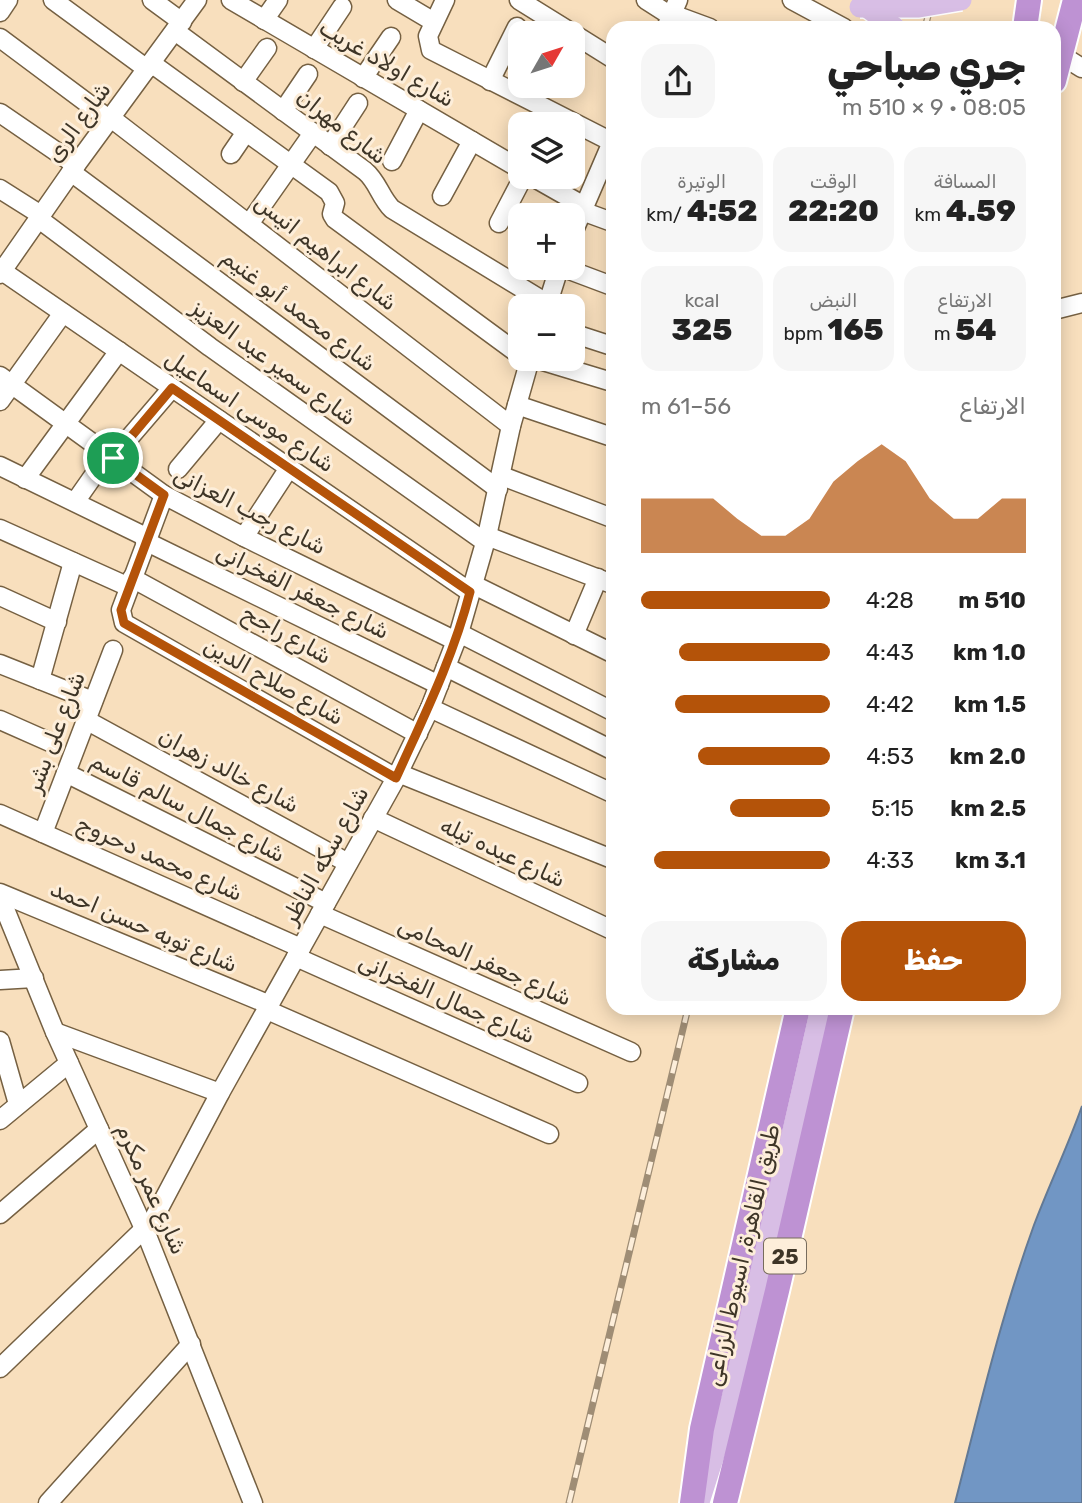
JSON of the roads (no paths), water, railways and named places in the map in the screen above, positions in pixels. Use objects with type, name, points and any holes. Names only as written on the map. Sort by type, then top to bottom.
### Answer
[{"type":"highway","points":[[1026,21],[1030,0]]},
{"type":"highway","points":[[1061,46],[1075,0]]},
{"type":"highway","name":"طريق القاهرة, اسيوط الزراعى","points":[[692,1503],[702,1429],[795,1015]]},
{"type":"highway","name":"طريق القاهرة, اسيوط الزراعى","points":[[725,1503],[840,1015]]},
{"type":"main road","points":[[855,2],[919,7],[961,0]]},
{"type":"main road","points":[[855,2],[877,21]]},
{"type":"main road","points":[[855,2],[884,21]]},
{"type":"main road","points":[[698,1503],[732,1398],[819,1015]]},
{"type":"street","points":[[0,12],[8,0]]},
{"type":"street","points":[[53,0],[291,164],[334,197],[332,214],[335,219],[508,344]]},
{"type":"street","name":"شارع مهران","points":[[152,0],[178,27],[243,82],[373,178],[380,188],[383,200],[392,209],[529,294]]},
{"type":"street","name":"شارع الرى","points":[[2,267],[197,0]]},
{"type":"street","name":"شارع اولاد غريب","points":[[230,0],[508,162]]},
{"type":"street","points":[[264,20],[278,0]]},
{"type":"street","points":[[397,0],[433,26]]},
{"type":"street","points":[[445,0],[428,36],[432,50],[606,144]]},
{"type":"street","points":[[519,0],[553,21]]},
{"type":"street","points":[[646,0],[691,21]]},
{"type":"street","points":[[792,0],[831,21]]},
{"type":"street","points":[[887,21],[892,0]]},
{"type":"street","points":[[314,49],[342,7]]},
{"type":"street","points":[[363,78],[391,37]]},
{"type":"street","name":"شارع ابراهيم انيس","points":[[0,38],[249,224],[511,426]]},
{"type":"street","points":[[585,41],[606,54]]},
{"type":"street","points":[[490,80],[508,45]]},
{"type":"street","points":[[243,82],[267,48]]},
{"type":"street","points":[[1061,50],[1082,68]]},
{"type":"street","points":[[283,110],[308,74]]},
{"type":"street","points":[[330,146],[358,103]]},
{"type":"street","points":[[392,161],[419,110]]},
{"type":"street","name":"شارع محمد أبو غنيم","points":[[0,113],[500,482],[606,516]]},
{"type":"street","points":[[231,154],[246,132]]},
{"type":"street","points":[[249,224],[313,133]]},
{"type":"street","points":[[442,197],[472,141]]},
{"type":"street","points":[[585,205],[606,158]]},
{"type":"street","name":"شارع سمير عبد العزيز","points":[[0,189],[210,347],[486,539],[605,581]]},
{"type":"street","points":[[499,223],[517,189]]},
{"type":"street","points":[[552,189],[574,203]]},
{"type":"street","points":[[585,210],[606,219]]},
{"type":"street","name":"شارع موسى اسماعيل","points":[[2,267],[63,313],[172,388],[471,588],[606,650]]},
{"type":"street","points":[[585,276],[606,284]]},
{"type":"street","points":[[1061,308],[1082,303]]},
{"type":"street","points":[[0,401],[6,380],[63,313]]},
{"type":"street","points":[[585,337],[606,344]]},
{"type":"street","points":[[25,478],[118,351]]},
{"type":"street","name":"شارع سكه الناظر","points":[[0,1368],[145,1231],[397,775],[430,708],[458,637],[486,539],[525,371]]},
{"type":"street","points":[[572,371],[606,380]]},
{"type":"street","name":"شارع رجب العزانى","points":[[6,380],[164,495],[244,537],[606,708]]},
{"type":"street","points":[[75,502],[110,457],[172,388]]},
{"type":"street","points":[[517,405],[606,435]]},
{"type":"street","points":[[178,469],[219,420]]},
{"type":"street","name":"شارع جعفر الفخرانى","points":[[0,467],[439,685]]},
{"type":"street","points":[[244,537],[289,468]]},
{"type":"street","points":[[131,582],[164,495]]},
{"type":"street","name":"شارع راجح","points":[[0,529],[73,562],[131,582],[418,734]]},
{"type":"street","points":[[40,680],[73,562]]},
{"type":"street","points":[[574,635],[605,581]]},
{"type":"street","name":"شارع صلاح الدين","points":[[131,582],[121,617],[129,628],[397,775],[606,857]]},
{"type":"street","points":[[0,596],[57,622]]},
{"type":"street","name":"شارع على بشر","points":[[43,833],[113,650]]},
{"type":"street","points":[[0,664],[93,701]]},
{"type":"street","points":[[446,667],[606,747]]},
{"type":"street","points":[[430,708],[606,790]]},
{"type":"street","points":[[0,720],[52,743]]},
{"type":"street","name":"شارع خالد زهران","points":[[86,720],[348,863]]},
{"type":"street","name":"شارع جمال سالم قاسم","points":[[66,773],[323,909]]},
{"type":"street","name":"شارع محمد دحروج","points":[[0,814],[299,952]]},
{"type":"street","name":"شارع عبده تيله","points":[[373,818],[606,927]]},
{"type":"street","name":"شارع عمر مكرم","points":[[0,895],[55,1032],[145,1231],[253,1503]]},
{"type":"street","name":"شارع توبه حسن احمد","points":[[0,895],[269,1007],[549,1134]]},
{"type":"street","name":"شارع جعفر المحامى","points":[[323,909],[631,1052]]},
{"type":"street","name":"شارع جمال الفخرانى","points":[[299,952],[578,1083]]},
{"type":"street","points":[[0,980],[34,978]]},
{"type":"street","points":[[55,1032],[220,1093]]},
{"type":"street","points":[[0,1041],[18,1104]]},
{"type":"street","points":[[0,1120],[69,1063]]},
{"type":"street","points":[[0,1214],[99,1129]]},
{"type":"street","points":[[48,1503],[191,1344]]},
{"type":"water","points":[[1082,1106],[1082,1503],[955,1503],[991,1363],[1022,1259]]},
{"type":"railway","points":[[927,21],[932,0]]},
{"type":"railway","points":[[569,1503],[686,1015]]}]
